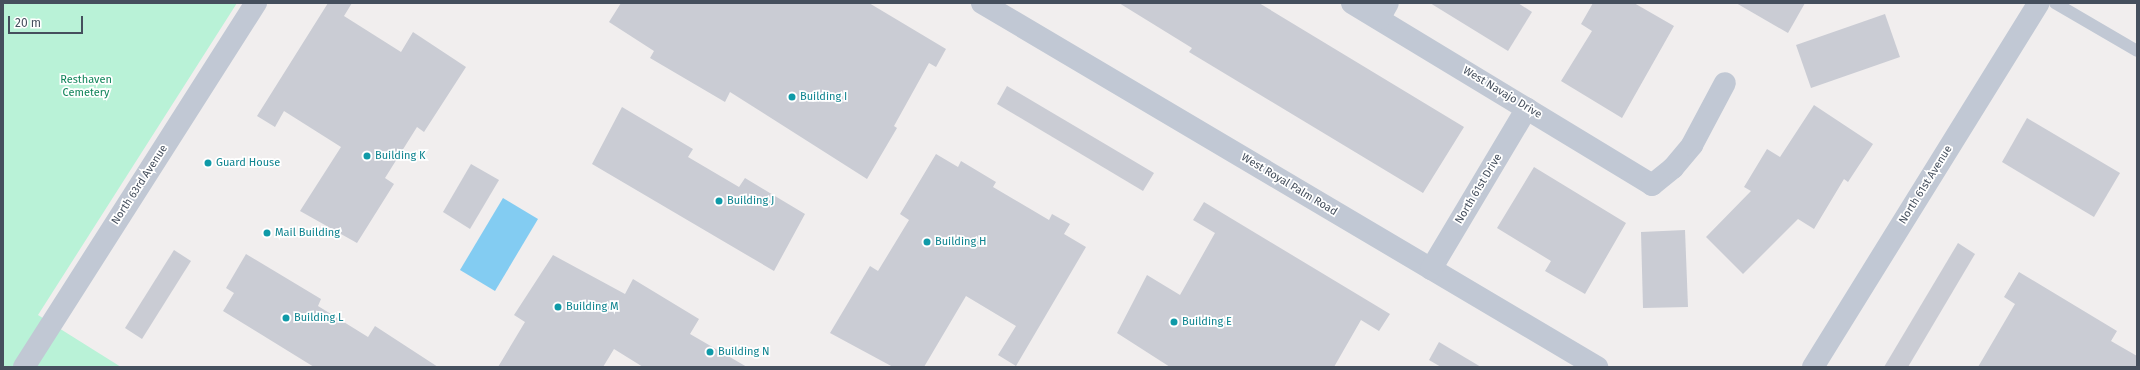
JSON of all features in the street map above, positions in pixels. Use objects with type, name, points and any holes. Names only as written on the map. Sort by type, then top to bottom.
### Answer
[{"type":"street","name":"North 63rd Avenue","points":[[24,367],[256,3]]},
{"type":"street","name":"West Royal Palm Road","points":[[982,3],[1597,367]]},
{"type":"street","name":"West Navajo Drive","points":[[1352,3],[1383,11],[1527,108],[1652,184],[1673,168],[1692,145],[1725,83]]},
{"type":"street","name":"North 61st Avenue","points":[[1813,367],[2039,3]]},
{"type":"street","name":"North 61st Drive","points":[[1431,269],[1527,108]]},
{"type":"lane","points":[[2055,3],[2137,51]]},
{"type":"green space","name":"Resthaven Cemetery","points":[[3,3],[237,3],[38,315],[121,367],[3,367]]},
{"type":"water","points":[[503,198],[538,219],[495,291],[460,270]]},
{"type":"building","points":[[328,3],[352,3],[344,16],[401,52],[413,32],[466,67],[424,132],[417,127],[385,178],[394,184],[357,243],[300,211],[341,147],[284,111],[275,127],[257,116]]},
{"type":"building","points":[[621,3],[869,3],[946,49],[936,67],[929,63],[894,126],[897,128],[867,179],[730,92],[725,102],[650,58],[654,51],[609,22]]},
{"type":"building","points":[[1119,3],[1259,3],[1464,127],[1423,193],[1189,52],[1192,48]]},
{"type":"building","points":[[1430,3],[1518,3],[1532,12],[1508,51]]},
{"type":"building","points":[[1593,3],[1634,3],[1674,26],[1622,118],[1561,81],[1592,31],[1581,24]]},
{"type":"building","points":[[1736,3],[1805,3],[1788,33]]},
{"type":"building","points":[[1885,14],[1900,57],[1811,88],[1796,45]]},
{"type":"building","points":[[1007,86],[1154,173],[1143,191],[997,104]]},
{"type":"building","points":[[1814,105],[1873,144],[1848,182],[1844,179],[1814,229],[1798,219],[1743,274],[1706,237],[1751,191],[1744,187],[1767,149],[1780,157]]},
{"type":"building","name":"Building J","points":[[622,107],[693,149],[688,157],[739,187],[745,178],[805,214],[774,271],[592,164]]},
{"type":"building","points":[[2027,118],[2120,173],[2094,217],[2002,162]]},
{"type":"building","points":[[936,154],[958,167],[961,161],[996,182],[993,187],[1049,220],[1052,214],[1070,224],[1064,234],[1086,247],[1016,366],[998,355],[1016,326],[966,296],[924,367],[893,367],[830,333],[870,266],[878,271],[909,220],[900,214]]},
{"type":"building","points":[[471,164],[499,180],[470,229],[443,212]]},
{"type":"building","points":[[1534,167],[1626,223],[1585,294],[1545,271],[1551,261],[1497,228]]},
{"type":"building","points":[[1204,202],[1390,314],[1379,331],[1361,320],[1334,367],[1170,367],[1117,333],[1147,275],[1180,295],[1215,233],[1193,220]]},
{"type":"building","points":[[1685,230],[1688,307],[1643,308],[1641,232]]},
{"type":"building","points":[[1958,243],[1975,254],[1908,367],[1884,367]]},
{"type":"building","points":[[174,250],[191,261],[142,339],[125,328]]},
{"type":"building","name":"Building L","points":[[246,254],[321,299],[318,306],[368,337],[375,326],[438,367],[314,367],[223,311],[234,293],[226,288]]},
{"type":"building","points":[[553,255],[625,294],[633,279],[699,319],[690,334],[747,367],[643,367],[614,349],[603,367],[498,367],[525,322],[514,315]]},
{"type":"building","points":[[2019,272],[2117,331],[2111,341],[2137,356],[2137,367],[1978,367],[2015,304],[2004,297]]},
{"type":"building","points":[[1439,342],[1481,367],[1441,367],[1429,360]]},
{"type":"place","name":"Building I","points":[[792,97]]},
{"type":"place","name":"Building K","points":[[367,156]]},
{"type":"place","name":"Guard House","points":[[208,163]]},
{"type":"place","name":"Building J","points":[[719,201]]},
{"type":"place","name":"Mail Building","points":[[267,233]]},
{"type":"place","name":"Building H","points":[[927,242]]},
{"type":"place","name":"Building M","points":[[558,307]]},
{"type":"place","name":"Building L","points":[[286,318]]},
{"type":"place","name":"Building E","points":[[1174,322]]},
{"type":"place","name":"Building N","points":[[710,352]]}]
